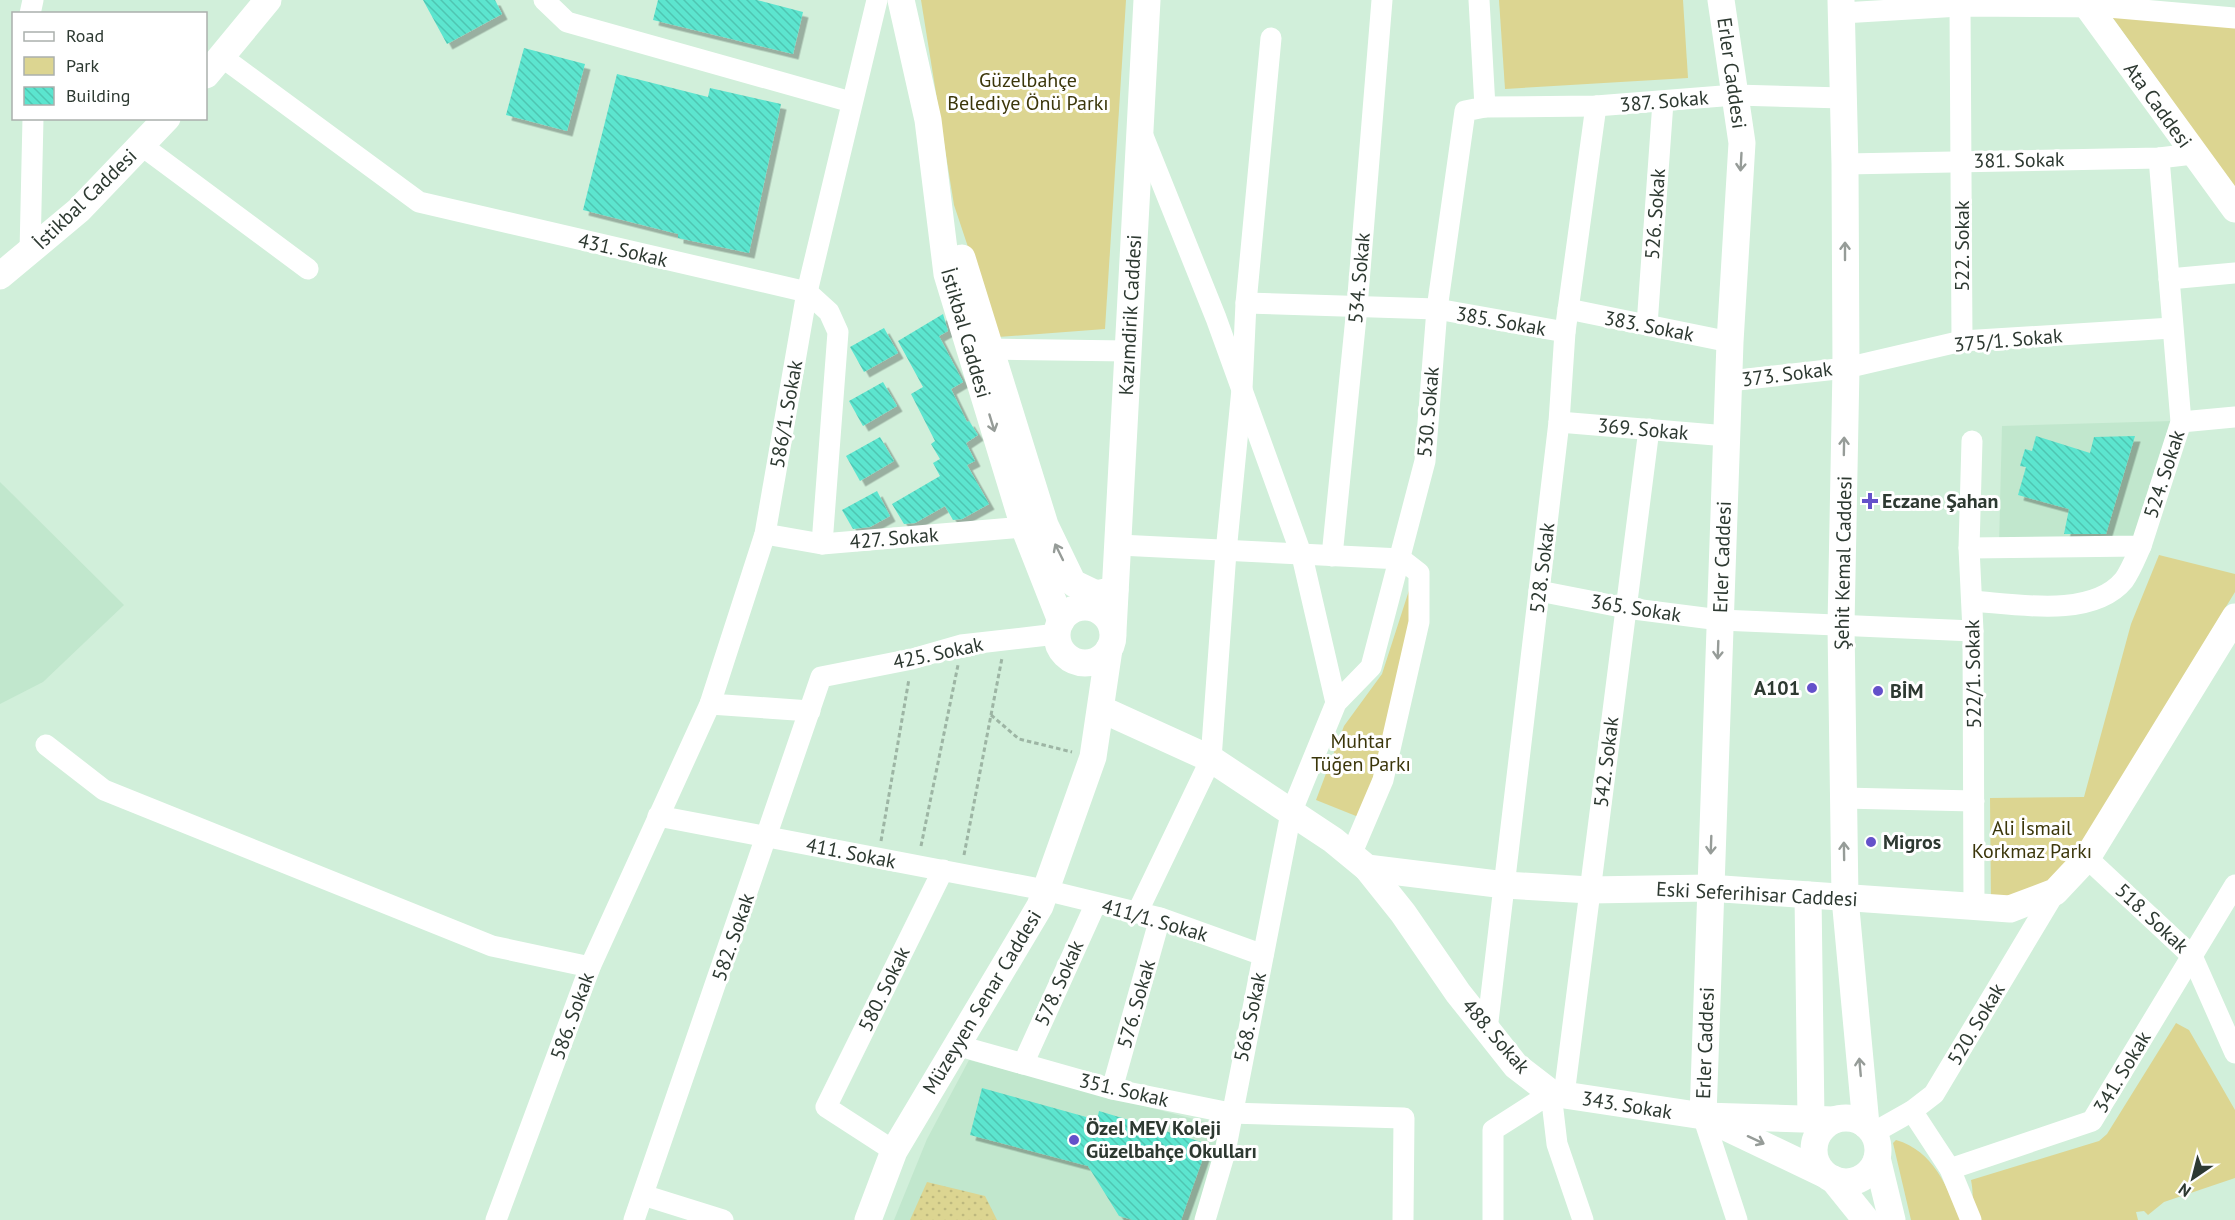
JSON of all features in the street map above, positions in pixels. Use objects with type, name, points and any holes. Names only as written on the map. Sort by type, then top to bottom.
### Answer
[{"type":"main road","points":[[214,66],[268,0]]},
{"type":"main road","name":"İstikbal Caddesi","points":[[901,0],[928,120],[947,274],[1024,527],[1062,638],[1101,709]]},
{"type":"main road","name":"Kazımdirik Caddesi","points":[[1101,709],[1111,640],[1119,545],[1147,0]]},
{"type":"main road","name":"Erler Caddesi","points":[[1703,1116],[1709,888],[1730,342],[1742,143],[1721,0]]},
{"type":"main road","name":"Ata Caddesi","points":[[2087,2],[2193,154],[2235,209]]},
{"type":"main road","name":"Şehit Kemal Caddesi","points":[[1841,6],[1845,164],[1846,368],[1841,626],[1845,898],[1872,1138],[1892,1220]]},
{"type":"main road","name":"İstikbal Caddesi","points":[[11,262],[80,210],[165,120]]},
{"type":"main road","points":[[928,120],[966,273],[1046,525],[1085,607]]},
{"type":"main road","points":[[1073,584],[1095,594],[1115,590]]},
{"type":"main road","points":[[1085,607],[1104,615],[1111,640],[1103,656],[1086,663],[1062,638],[1073,610],[1085,607]]},
{"type":"main road","name":"Eski Seferihisar Caddesi","points":[[1101,709],[1210,759],[1359,861],[1505,885],[1590,890],[1709,888],[2010,909],[2055,892],[2087,858],[2235,616]]},
{"type":"main road","name":"Müzeyyen Senar Caddesi","points":[[868,1220],[894,1151],[1040,906],[1093,757],[1101,709]]},
{"type":"main road","name":"488. Sokak","points":[[1359,861],[1516,1066],[1558,1094]]},
{"type":"main road","points":[[1808,895],[1825,1126],[1815,1144],[1818,1165],[1866,1220]]},
{"type":"main road","name":"343. Sokak","points":[[1558,1094],[1703,1116]]},
{"type":"main road","points":[[1703,1116],[1823,1120],[1845,1118],[1872,1138],[1870,1171],[1863,1178],[1853,1182],[1829,1176],[1703,1116]]},
{"type":"street","points":[[544,0],[567,22],[851,102]]},
{"type":"street","name":"586/1. Sokak","points":[[658,816],[710,704],[765,534],[807,292],[877,0]]},
{"type":"street","name":"534. Sokak","points":[[1332,556],[1382,0]]},
{"type":"street","points":[[1479,0],[1485,107]]},
{"type":"street","points":[[1841,6],[1960,6],[2087,2],[2235,18]]},
{"type":"street","name":"522. Sokak","points":[[1960,6],[1963,160],[1962,341]]},
{"type":"street","points":[[1137,913],[1210,759],[1226,552],[1242,389],[1246,303],[1272,38]]},
{"type":"street","name":"431. Sokak","points":[[214,66],[418,202],[807,292],[829,312],[838,332],[822,544]]},
{"type":"street","name":"387. Sokak","points":[[1485,107],[1596,106],[1735,95],[1843,98]]},
{"type":"street","name":"526. Sokak","points":[[1647,325],[1663,102]]},
{"type":"street","name":"528. Sokak","points":[[1487,1030],[1559,422],[1565,332],[1596,106]]},
{"type":"street","name":"530. Sokak","points":[[1291,813],[1336,703],[1371,667],[1401,559],[1425,460],[1437,309],[1466,111],[1485,107]]},
{"type":"street","points":[[11,262],[33,120]]},
{"type":"street","points":[[1139,124],[1242,389],[1302,556],[1336,703]]},
{"type":"street","points":[[141,145],[308,268]]},
{"type":"street","name":"381. Sokak","points":[[1845,164],[2159,158],[2193,154]]},
{"type":"street","name":"524. Sokak","points":[[1972,601],[2059,607],[2085,602],[2110,591],[2124,579],[2141,546],[2181,422],[2159,158]]},
{"type":"street","points":[[2169,279],[2235,273]]},
{"type":"street","name":"385. Sokak","points":[[1246,303],[1437,309],[1565,332]]},
{"type":"street","name":"383. Sokak","points":[[1568,309],[1730,342]]},
{"type":"street","name":"375/1. Sokak","points":[[1846,368],[1962,341],[2172,328]]},
{"type":"street","points":[[990,349],[1128,351]]},
{"type":"street","name":"373. Sokak","points":[[1729,381],[1846,368]]},
{"type":"street","points":[[2181,422],[2235,417]]},
{"type":"street","name":"369. Sokak","points":[[1559,422],[1727,436]]},
{"type":"street","name":"542. Sokak","points":[[1558,1094],[1590,890],[1649,429]]},
{"type":"street","name":"522/1. Sokak","points":[[1972,441],[1969,548],[1973,631],[1974,906]]},
{"type":"street","name":"427. Sokak","points":[[765,534],[822,544],[1024,527]]},
{"type":"street","points":[[1119,545],[1302,556],[1401,559],[1419,573],[1419,622],[1383,780],[1359,861]]},
{"type":"street","points":[[1969,548],[2141,546]]},
{"type":"street","name":"365. Sokak","points":[[1539,591],[1626,608],[1720,620],[1973,631]]},
{"type":"street","name":"425. Sokak","points":[[820,677],[912,659],[962,645],[1006,639],[1062,638]]},
{"type":"street","name":"582. Sokak","points":[[634,1220],[820,677]]},
{"type":"street","points":[[710,704],[810,711]]},
{"type":"street","points":[[46,745],[104,790],[492,946],[590,967]]},
{"type":"street","points":[[1844,798],[1974,801]]},
{"type":"street","name":"568. Sokak","points":[[1205,1220],[1225,1152],[1230,1113],[1291,813]]},
{"type":"street","name":"411. Sokak","points":[[658,816],[1045,890]]},
{"type":"street","name":"586. Sokak","points":[[496,1220],[590,967],[658,816]]},
{"type":"street","name":"518. Sokak","points":[[2087,858],[2192,956],[2233,1044]]},
{"type":"street","name":"580. Sokak","points":[[894,1151],[826,1107],[952,872]]},
{"type":"street","name":"341. Sokak","points":[[1950,1169],[2092,1121],[2235,885]]},
{"type":"street","name":"411/1. Sokak","points":[[1045,890],[1160,918],[1263,955]]},
{"type":"street","name":"520. Sokak","points":[[1872,1138],[1934,1094],[2055,892]]},
{"type":"street","name":"578. Sokak","points":[[1023,1064],[1096,903]]},
{"type":"street","name":"576. Sokak","points":[[1112,1089],[1160,918]]},
{"type":"street","name":"351. Sokak","points":[[956,1045],[1112,1089],[1230,1113],[1404,1118],[1403,1220]]},
{"type":"street","points":[[1493,1220],[1493,1130],[1558,1094]]},
{"type":"street","points":[[1558,1094],[1557,1144],[1583,1220]]},
{"type":"street","points":[[1912,1111],[1950,1169],[1971,1220]]},
{"type":"street","points":[[1703,1116],[1737,1220]]},
{"type":"street","points":[[643,1196],[723,1220]]},
{"type":"path","points":[[952,872],[991,715],[1006,639]]},
{"type":"path","points":[[917,865],[962,645]]},
{"type":"path","points":[[878,858],[912,659]]},
{"type":"path","points":[[991,715],[1018,739],[1093,757]]},
{"type":"shaded area","points":[[2173,421],[2136,543],[1999,544],[2002,426]]},
{"type":"shaded area","points":[[0,482],[124,605],[43,682],[0,704]]},
{"type":"shaded area","name":"Özel MEV Koleji Güzelbahçe Okulları","points":[[969,1060],[1205,1122],[1223,1142],[1200,1220],[894,1220],[927,1139]]},
{"type":"green space","name":"Güzelbahçe Belediye Önü Parkı","points":[[921,0],[1126,0],[1105,329],[998,337],[954,205]]},
{"type":"green space","points":[[1499,0],[1683,0],[1688,78],[1505,89]]},
{"type":"green space","points":[[2110,14],[2235,25],[2235,188]]},
{"type":"green space","name":"Ali İsmail Korkmaz Parkı","points":[[2159,555],[2235,574],[2235,592],[2071,860],[2049,887],[1991,903],[1990,798],[2084,797],[2131,624]]},
{"type":"green space","name":"Muhtar Tüğen Parkı","points":[[1413,578],[1417,578],[1402,678],[1361,818],[1316,800],[1344,726],[1382,674]]},
{"type":"green space","points":[[2176,1023],[2189,1030],[2235,1110],[2235,1178],[2164,1202],[2148,1215],[2144,1211],[2136,1212],[2138,1220],[1972,1220],[1971,1180],[2099,1141],[2107,1134]]},
{"type":"green space","points":[[1896,1140],[1909,1145],[1930,1161],[1944,1183],[1961,1220],[1911,1220],[1893,1143]]},
{"type":"green space","points":[[927,1182],[985,1196],[997,1220],[910,1220]]},
{"type":"building","points":[[423,0],[495,0],[502,14],[447,44]]},
{"type":"building","points":[[658,0],[757,0],[803,12],[793,54],[653,20]]},
{"type":"building","points":[[524,48],[585,64],[567,131],[506,115]]},
{"type":"building","points":[[617,74],[708,97],[710,88],[781,104],[749,253],[678,238],[678,234],[583,210]]},
{"type":"building","points":[[943,314],[948,331],[939,336],[963,382],[951,389],[967,422],[969,421],[978,435],[966,443],[975,461],[967,465],[989,504],[962,519],[953,520],[945,506],[915,523],[904,524],[892,504],[940,476],[933,463],[940,459],[931,444],[935,441],[911,394],[923,387],[898,341]]},
{"type":"building","points":[[884,328],[898,353],[864,372],[850,347]]},
{"type":"building","points":[[883,382],[897,406],[863,426],[849,401]]},
{"type":"building","points":[[2036,436],[2090,453],[2094,437],[2135,436],[2106,534],[2064,534],[2069,509],[2018,495],[2026,467],[2020,466],[2025,449],[2032,451]]},
{"type":"building","points":[[880,437],[894,461],[860,481],[846,456]]},
{"type":"building","points":[[877,491],[890,516],[870,527],[853,529],[842,510]]},
{"type":"building","points":[[982,1088],[1097,1120],[1099,1111],[1208,1144],[1181,1220],[1133,1220],[1119,1216],[1088,1166],[970,1135]]},
{"type":"place","name":"Eczane Şahan","points":[[1870,501]]},
{"type":"place","name":"A101","points":[[1812,688]]},
{"type":"place","name":"BİM","points":[[1878,691]]},
{"type":"place","name":"Migros","points":[[1871,842]]},
{"type":"place","name":"Özel MEV Koleji Güzelbahçe Okulları","points":[[1074,1140]]}]
